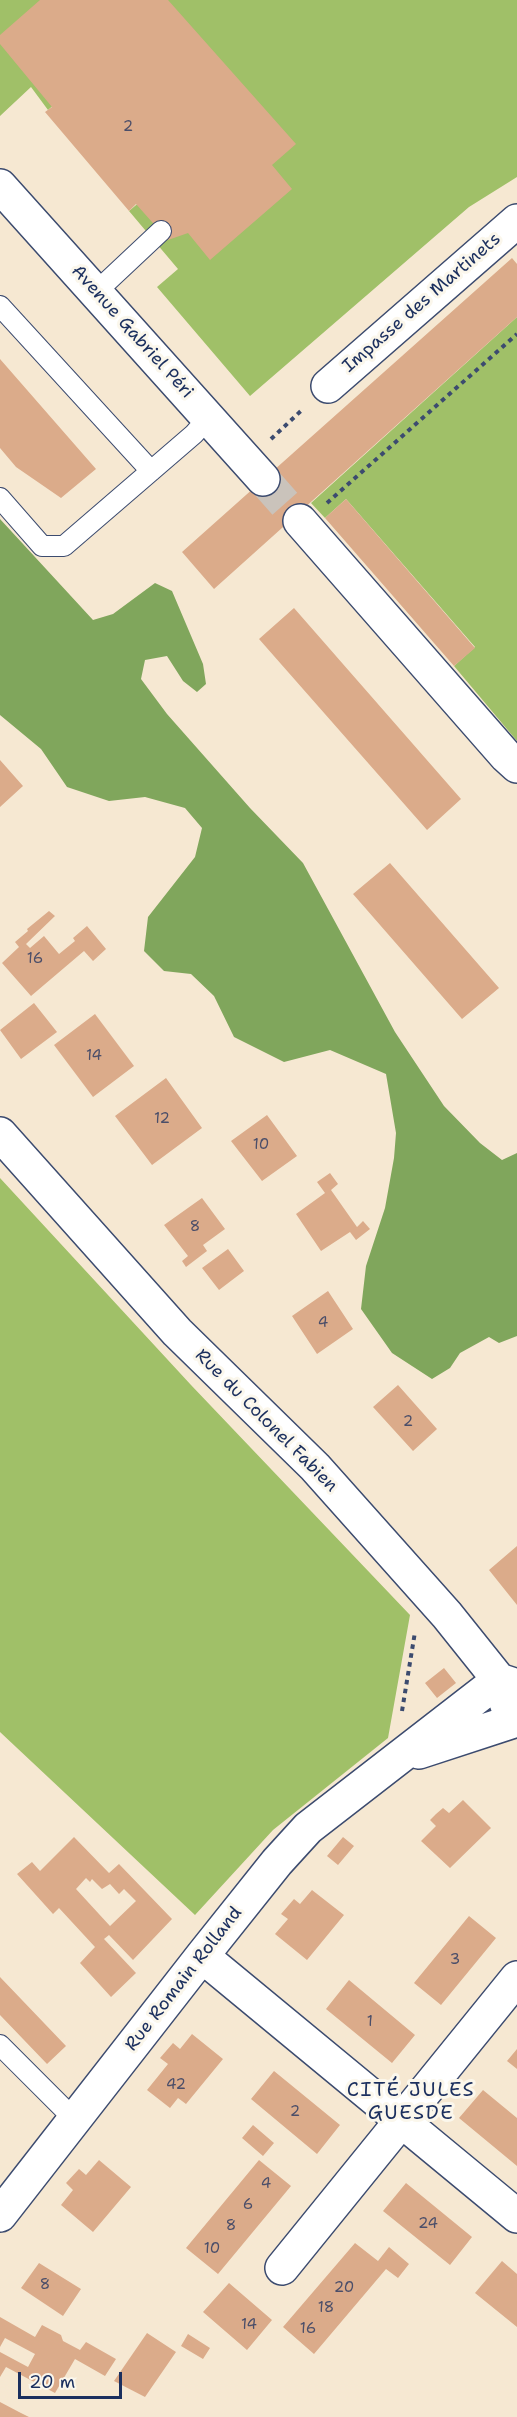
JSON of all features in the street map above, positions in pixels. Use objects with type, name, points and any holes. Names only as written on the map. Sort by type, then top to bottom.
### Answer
[{"type":"street","name":"Avenue Gabriel Péri","points":[[0,186],[263,479]]},
{"type":"street","name":"Impasse des Martinets","points":[[328,386],[517,221]]},
{"type":"street","points":[[302,523],[517,766]]},
{"type":"street","name":"Rue du Colonel Fabien","points":[[0,1134],[177,1332],[315,1467],[508,1683],[515,1720]]},
{"type":"street","name":"Rue Romain Rolland","points":[[0,2215],[202,1956],[277,1862],[308,1828],[399,1757],[508,1683]]},
{"type":"street","name":"Rue Romain Rolland","points":[[399,1757],[515,1720]]},
{"type":"street","points":[[202,1956],[517,2216]]},
{"type":"street","points":[[282,2268],[517,1978]]},
{"type":"lane","points":[[96,292],[161,231]]},
{"type":"lane","points":[[0,306],[151,471]]},
{"type":"lane","points":[[0,498],[42,546],[64,546],[194,434],[209,417]]},
{"type":"lane","points":[[0,2045],[74,2119]]},
{"type":"path","points":[[302,523],[517,334]]},
{"type":"path","points":[[262,446],[328,386]]},
{"type":"path","points":[[399,1757],[398,1736],[416,1626]]},
{"type":"green space","points":[[0,0],[517,0],[517,177],[469,207],[250,396],[157,287],[178,269],[129,211],[211,142],[124,44],[48,110],[31,87],[0,116]]},
{"type":"green space","points":[[517,317],[517,741],[454,666],[475,647],[346,499],[325,518],[311,503]]},
{"type":"green space","points":[[0,519],[93,620],[113,614],[155,583],[172,591],[203,664],[206,684],[197,692],[183,681],[167,656],[145,660],[141,679],[167,714],[250,808],[303,863],[395,1032],[444,1106],[480,1143],[502,1160],[517,1153],[517,1336],[499,1343],[489,1337],[460,1353],[450,1368],[432,1379],[392,1353],[361,1309],[366,1266],[385,1208],[394,1158],[396,1133],[386,1074],[330,1050],[284,1062],[234,1037],[214,996],[191,974],[164,971],[144,951],[148,917],[195,857],[202,828],[185,808],[145,797],[109,801],[67,787],[41,749],[0,715]]},
{"type":"green space","points":[[0,1178],[191,1385],[410,1615],[388,1738],[273,1830],[195,1915],[0,1732]]},
{"type":"building","points":[[40,0],[168,0],[296,144],[272,165],[292,189],[210,260],[188,233],[168,240],[136,204],[129,211],[45,112],[52,107],[0,44],[0,35]]},
{"type":"building","points":[[512,258],[517,264],[517,317],[214,589],[182,552]]},
{"type":"building","points":[[0,359],[96,469],[61,498],[16,467],[0,448]]},
{"type":"building","points":[[346,499],[475,648],[454,666],[325,518]]},
{"type":"building","points":[[294,608],[461,799],[427,830],[259,639]]},
{"type":"building","points":[[0,760],[23,786],[0,807]]},
{"type":"building","points":[[390,863],[499,988],[462,1019],[353,894]]},
{"type":"building","points":[[49,911],[55,916],[26,944],[30,948],[44,936],[59,954],[75,941],[73,938],[87,926],[106,949],[93,961],[84,951],[31,996],[2,963],[19,947],[15,942]]},
{"type":"building","points":[[34,1003],[57,1032],[21,1059],[0,1030]]},
{"type":"building","points":[[95,1014],[134,1066],[93,1097],[54,1045]]},
{"type":"building","points":[[166,1078],[202,1128],[152,1165],[115,1116]]},
{"type":"building","points":[[267,1115],[297,1156],[262,1181],[231,1141]]},
{"type":"building","points":[[330,1173],[338,1184],[331,1190],[357,1227],[363,1221],[370,1229],[356,1240],[350,1232],[321,1251],[296,1214],[325,1193],[317,1182]]},
{"type":"building","points":[[202,1198],[225,1229],[203,1245],[207,1251],[186,1267],[182,1261],[188,1256],[164,1225]]},
{"type":"building","points":[[228,1249],[244,1271],[219,1290],[202,1268]]},
{"type":"building","points":[[328,1291],[353,1329],[317,1354],[292,1316]]},
{"type":"building","points":[[398,1385],[437,1429],[413,1451],[373,1407]]},
{"type":"building","points":[[517,1546],[517,1605],[489,1570]]},
{"type":"building","points":[[444,1668],[456,1683],[437,1698],[425,1683]]},
{"type":"building","points":[[463,1800],[491,1828],[450,1868],[421,1841],[436,1826],[430,1820],[436,1814],[443,1808],[449,1813]]},
{"type":"building","points":[[74,1837],[109,1873],[119,1864],[172,1919],[133,1960],[109,1935],[104,1939],[136,1973],[111,1997],[80,1963],[95,1947],[59,1908],[53,1914],[17,1874],[32,1862],[40,1871]],"holes":[[[86,1878],[90,1882],[92,1879],[102,1889],[110,1884],[119,1894],[124,1889],[136,1901],[110,1926],[76,1889]]]},
{"type":"building","points":[[343,1837],[354,1846],[338,1865],[327,1856]]},
{"type":"building","points":[[312,1890],[344,1915],[307,1960],[275,1934],[288,1919],[281,1914],[294,1899],[300,1904]]},
{"type":"building","points":[[469,1916],[496,1938],[441,2005],[414,1983]]},
{"type":"building","points":[[0,1977],[66,2046],[47,2064],[0,2015]]},
{"type":"building","points":[[349,1980],[415,2035],[392,2063],[326,2009]]},
{"type":"building","points":[[192,2034],[223,2059],[186,2104],[178,2098],[170,2108],[147,2090],[168,2064],[160,2058],[173,2043],[180,2049]]},
{"type":"building","points":[[517,2049],[517,2069],[507,2061]]},
{"type":"building","points":[[274,2071],[340,2125],[317,2154],[251,2099]]},
{"type":"building","points":[[483,2090],[517,2118],[517,2166],[459,2118]]},
{"type":"building","points":[[253,2125],[274,2143],[263,2156],[242,2138]]},
{"type":"building","points":[[99,2160],[131,2187],[93,2232],[61,2205],[73,2190],[66,2183],[79,2169],[86,2175]]},
{"type":"building","points":[[259,2160],[291,2186],[218,2274],[186,2248]]},
{"type":"building","points":[[406,2183],[472,2237],[450,2265],[383,2211]]},
{"type":"building","points":[[355,2243],[378,2261],[389,2247],[409,2264],[398,2278],[386,2269],[314,2354],[283,2327]]},
{"type":"building","points":[[502,2261],[517,2274],[517,2327],[475,2293]]},
{"type":"building","points":[[39,2263],[81,2289],[63,2316],[21,2288]]},
{"type":"building","points":[[229,2283],[272,2320],[247,2350],[203,2312]]},
{"type":"building","points":[[0,2317],[35,2337],[42,2325],[61,2335],[63,2341],[80,2350],[86,2342],[116,2359],[105,2376],[75,2359],[55,2393],[6,2367],[0,2377],[0,2352],[28,2367],[35,2354],[5,2338],[0,2347]]},
{"type":"building","points":[[147,2333],[176,2352],[145,2397],[114,2381]]},
{"type":"building","points":[[188,2334],[210,2348],[203,2359],[181,2346]]},
{"type":"building","points":[[0,2402],[19,2412],[29,2417],[0,2417]]},
{"type":"tunnel","points":[[263,479],[300,521]]},
{"type":"district","name":"CITÉ JULES GUESDE","points":[[411,2102]]}]
